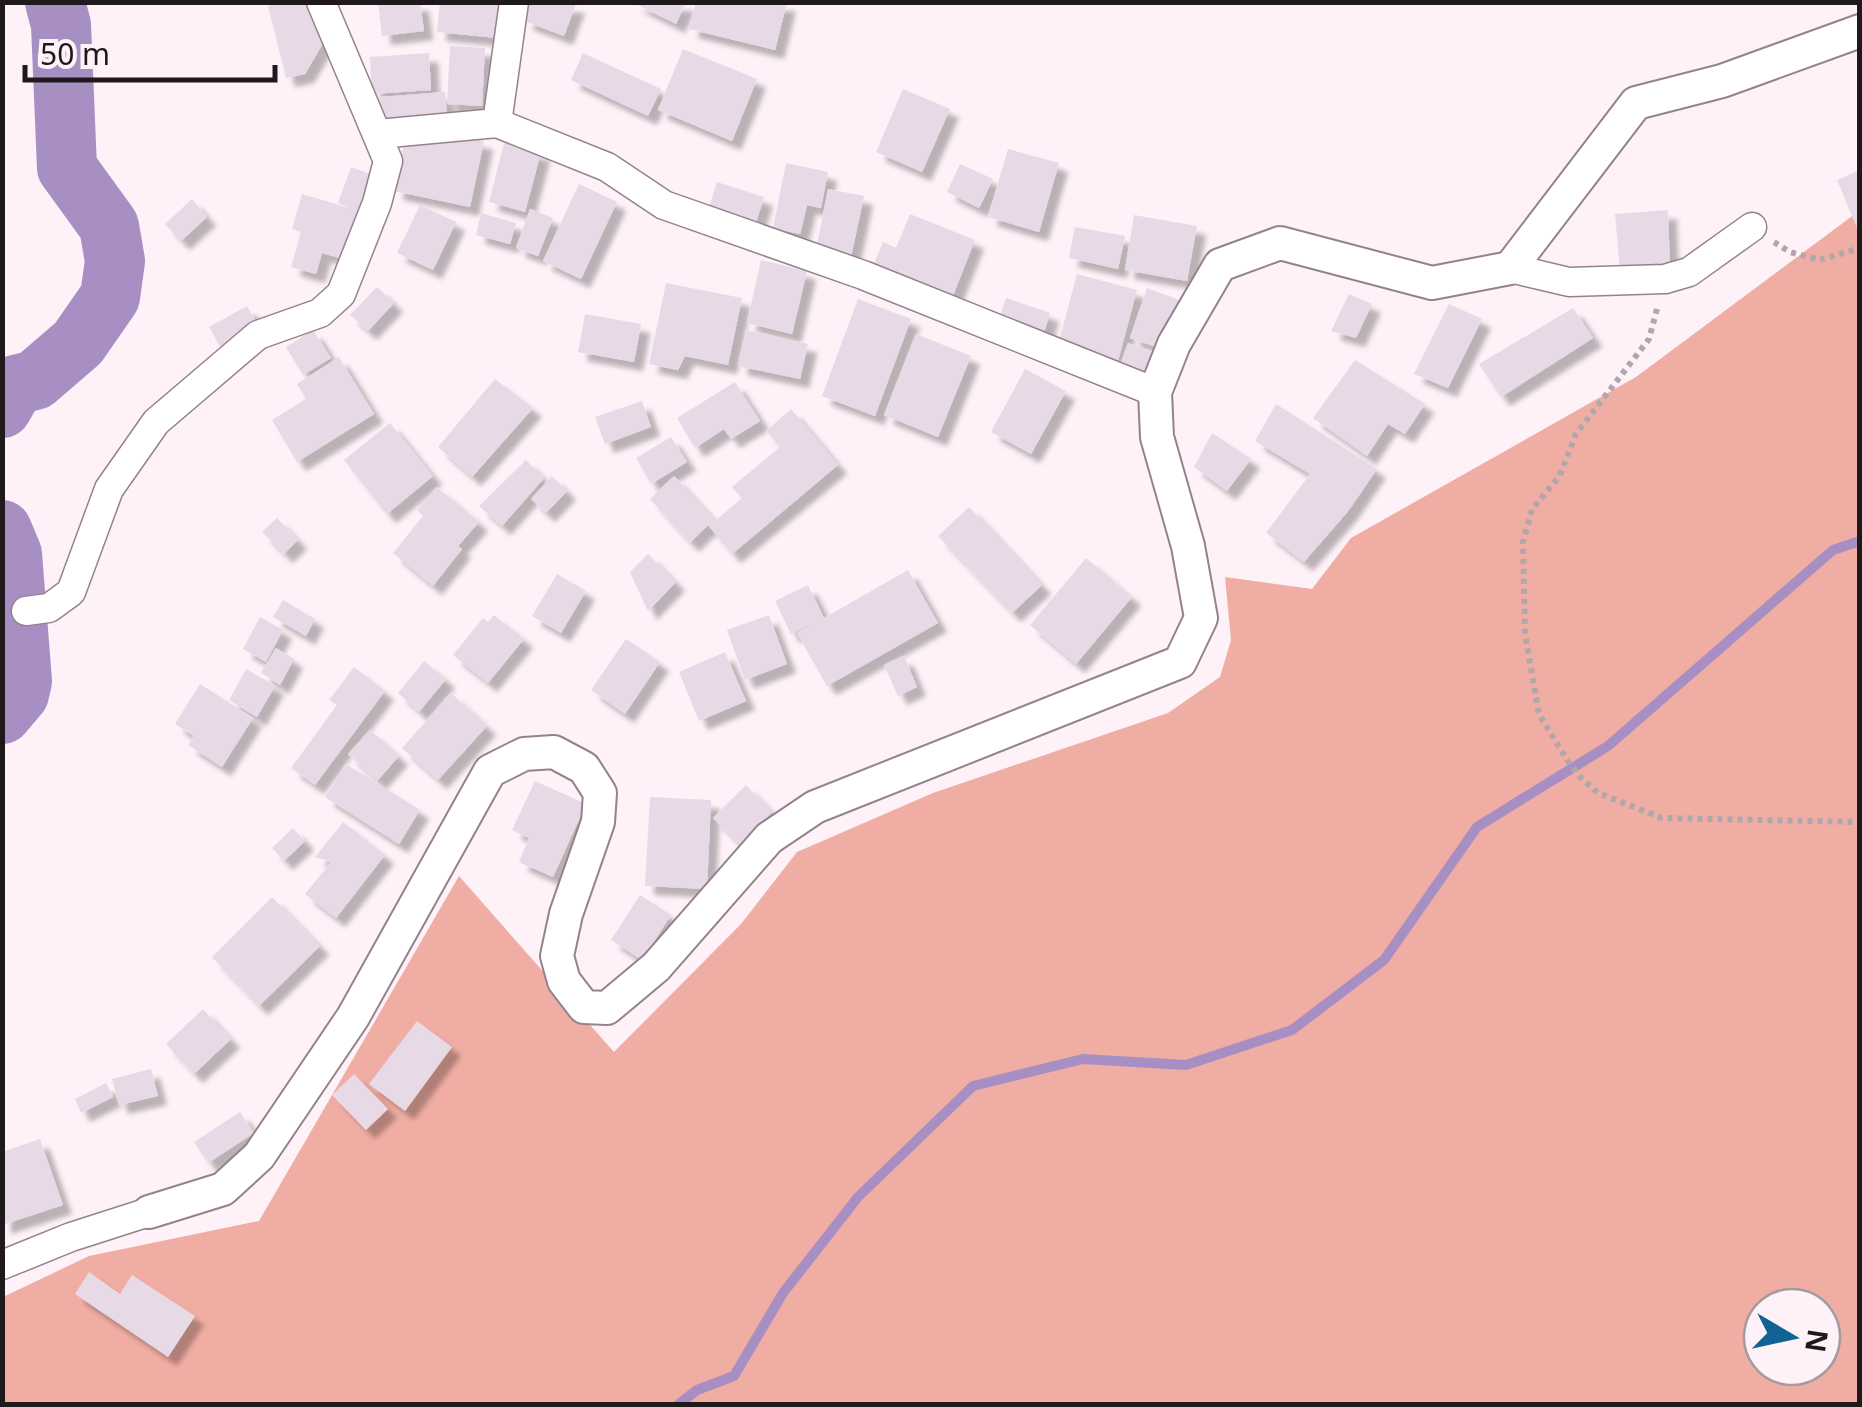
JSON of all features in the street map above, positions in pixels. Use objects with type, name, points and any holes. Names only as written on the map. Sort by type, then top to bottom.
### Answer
[{"type":"street","points":[[26,611],[49,608],[71,592],[109,489],[156,422],[258,335],[320,313],[341,294],[377,202],[388,161],[321,2]]},
{"type":"street","points":[[497,123],[514,2]]},
{"type":"street","points":[[1510,268],[1636,104],[1722,81],[1860,31]]},
{"type":"street","points":[[378,134],[497,123],[606,167],[664,205],[862,275],[1156,392]]},
{"type":"street","points":[[2,1265],[71,1237],[223,1188],[259,1156],[353,1016],[490,771],[507,762],[524,754],[554,752],[584,768],[600,793],[598,822],[566,914],[558,956],[564,980],[584,1006],[607,1008],[656,967],[769,838],[816,807],[1180,662],[1202,618],[1188,546],[1157,437],[1156,392],[1174,344],[1220,265],[1280,243],[1432,283],[1510,268],[1569,282],[1665,279],[1689,272],[1752,227]]},
{"type":"path","points":[[1752,227],[1790,252],[1820,260],[1860,248]]},
{"type":"path","points":[[1665,279],[1649,339],[1576,434],[1560,477],[1532,509],[1523,542],[1525,634],[1539,714],[1567,760],[1598,793],[1662,818],[1860,822]]},
{"type":"shaded area","points":[[1859,211],[1859,1404],[3,1404],[3,1297],[89,1256],[259,1221],[459,876],[614,1052],[741,924],[797,852],[933,793],[1168,713],[1220,677],[1231,640],[1225,577],[1312,589],[1351,538],[1636,377]]},
{"type":"building","points":[[311,2],[322,45],[305,74],[286,78],[268,6]]},
{"type":"building","points":[[378,2],[420,2],[424,31],[382,36]]},
{"type":"building","points":[[440,2],[500,2],[497,38],[437,32]]},
{"type":"building","points":[[531,2],[576,4],[564,36],[524,21]]},
{"type":"building","points":[[632,2],[686,2],[676,24]]},
{"type":"building","points":[[696,2],[787,2],[775,50],[689,29]]},
{"type":"building","points":[[450,46],[485,48],[482,106],[447,104]]},
{"type":"building","points":[[683,49],[757,79],[732,141],[658,110]]},
{"type":"building","points":[[429,53],[431,90],[372,94],[370,57]]},
{"type":"building","points":[[583,53],[661,89],[648,116],[571,80]]},
{"type":"building","points":[[903,89],[950,109],[922,172],[876,152]]},
{"type":"building","points":[[445,92],[447,117],[382,122],[380,97]]},
{"type":"building","points":[[453,134],[484,141],[470,207],[394,191],[404,144]]},
{"type":"building","points":[[504,143],[541,152],[525,212],[489,202]]},
{"type":"building","points":[[1008,149],[1059,163],[1039,232],[988,217]]},
{"type":"building","points":[[786,163],[828,172],[821,208],[807,205],[800,234],[773,228]]},
{"type":"building","points":[[960,164],[993,179],[979,208],[947,192]]},
{"type":"building","points":[[351,167],[379,177],[347,260],[322,253],[316,274],[291,267],[301,232],[292,229],[302,194],[353,209],[338,203]]},
{"type":"building","points":[[1860,170],[1860,233],[1859,233],[1837,180]]},
{"type":"building","points":[[717,182],[764,197],[754,229],[707,213]]},
{"type":"building","points":[[579,184],[617,202],[581,279],[543,261]]},
{"type":"building","points":[[828,189],[864,196],[851,257],[816,250]]},
{"type":"building","points":[[192,199],[207,217],[181,241],[165,224]]},
{"type":"building","points":[[420,205],[456,222],[433,270],[397,253]]},
{"type":"building","points":[[530,209],[553,218],[538,256],[516,248]]},
{"type":"building","points":[[1668,210],[1670,268],[1620,271],[1615,214]]},
{"type":"building","points":[[481,213],[516,223],[510,244],[476,235]]},
{"type":"building","points":[[910,214],[975,240],[952,298],[873,266],[883,242],[896,248]]},
{"type":"building","points":[[1134,215],[1197,226],[1187,281],[1125,270]]},
{"type":"building","points":[[1075,227],[1125,236],[1118,269],[1069,258]]},
{"type":"building","points":[[761,260],[807,271],[792,334],[747,323]]},
{"type":"building","points":[[1077,274],[1137,290],[1118,361],[1058,345]]},
{"type":"building","points":[[666,283],[742,298],[728,365],[685,356],[678,370],[649,364]]},
{"type":"building","points":[[377,287],[394,303],[368,331],[350,315]]},
{"type":"building","points":[[1147,288],[1179,300],[1162,349],[1130,338]]},
{"type":"building","points":[[1349,294],[1372,304],[1356,338],[1331,331]]},
{"type":"building","points":[[1006,298],[1050,313],[1042,339],[997,325]]},
{"type":"building","points":[[858,299],[911,319],[875,416],[822,396]]},
{"type":"building","points":[[1449,304],[1482,319],[1448,388],[1414,374]]},
{"type":"building","points":[[247,306],[260,329],[222,350],[209,327]]},
{"type":"building","points":[[1573,308],[1593,338],[1501,397],[1479,364]]},
{"type":"building","points":[[585,314],[641,324],[634,362],[578,352]]},
{"type":"building","points":[[313,330],[331,358],[303,375],[286,347]]},
{"type":"building","points":[[746,330],[808,344],[800,379],[738,366]]},
{"type":"building","points":[[916,334],[971,356],[938,437],[884,415]]},
{"type":"building","points":[[1128,343],[1160,355],[1152,377],[1120,365]]},
{"type":"building","points":[[339,357],[374,414],[297,462],[272,420],[306,399],[297,384]]},
{"type":"building","points":[[1355,360],[1425,404],[1405,434],[1388,424],[1367,456],[1313,418]]},
{"type":"building","points":[[1025,369],[1066,391],[1031,454],[991,432]]},
{"type":"building","points":[[495,379],[533,408],[472,477],[438,447]]},
{"type":"building","points":[[735,382],[760,421],[731,439],[724,429],[695,448],[677,418]]},
{"type":"building","points":[[642,401],[651,427],[605,444],[595,417]]},
{"type":"building","points":[[1276,404],[1377,469],[1349,510],[1304,562],[1266,533],[1310,474],[1255,441]]},
{"type":"building","points":[[791,409],[838,465],[732,554],[708,525],[690,543],[650,499],[674,476],[715,521],[742,498],[732,487],[780,447],[766,431]]},
{"type":"building","points":[[390,423],[433,476],[387,514],[344,460]]},
{"type":"building","points":[[1212,433],[1251,459],[1227,491],[1194,467]]},
{"type":"building","points":[[671,437],[687,462],[651,484],[636,458]]},
{"type":"building","points":[[526,460],[544,478],[502,526],[479,506]]},
{"type":"building","points":[[552,476],[567,491],[546,513],[531,499]]},
{"type":"building","points":[[437,487],[479,522],[458,546],[462,549],[433,586],[393,553],[423,516],[417,510]]},
{"type":"building","points":[[969,507],[1042,585],[1012,613],[938,536]]},
{"type":"building","points":[[277,518],[298,540],[284,554],[262,532]]},
{"type":"building","points":[[648,554],[676,582],[648,611],[630,572]]},
{"type":"building","points":[[1086,558],[1132,597],[1076,664],[1030,625]]},
{"type":"building","points":[[908,570],[938,623],[827,686],[797,633],[812,624],[791,634],[775,601],[808,585],[824,618]]},
{"type":"building","points":[[557,574],[586,591],[561,633],[532,616]]},
{"type":"building","points":[[283,600],[315,619],[306,636],[273,617]]},
{"type":"building","points":[[494,615],[524,639],[488,683],[453,655],[483,618],[488,622]]},
{"type":"building","points":[[769,615],[787,664],[745,680],[727,630]]},
{"type":"building","points":[[260,617],[283,630],[266,662],[243,649]]},
{"type":"building","points":[[626,639],[660,662],[625,714],[591,690]]},
{"type":"building","points":[[276,648],[294,659],[280,685],[261,673]]},
{"type":"building","points":[[725,652],[746,701],[699,721],[679,672]]},
{"type":"building","points":[[904,656],[917,687],[898,696],[884,665]]},
{"type":"building","points":[[424,661],[446,679],[419,712],[398,693]]},
{"type":"building","points":[[354,667],[385,691],[315,785],[291,768],[337,705],[329,700]]},
{"type":"building","points":[[246,669],[275,686],[257,717],[229,700]]},
{"type":"building","points":[[200,684],[253,718],[222,767],[188,745],[194,736],[175,724]]},
{"type":"building","points":[[451,693],[487,726],[438,780],[402,748]]},
{"type":"building","points":[[370,730],[399,756],[377,781],[348,754]]},
{"type":"building","points":[[346,764],[420,810],[399,844],[325,797]]},
{"type":"building","points":[[535,781],[586,804],[553,877],[519,862],[529,838],[512,830]]},
{"type":"building","points":[[746,785],[772,812],[740,845],[713,818]]},
{"type":"building","points":[[650,797],[711,800],[707,889],[645,886]]},
{"type":"building","points":[[343,822],[385,855],[336,918],[305,894],[331,862],[315,857]]},
{"type":"building","points":[[293,828],[305,841],[284,861],[272,848]]},
{"type":"building","points":[[640,895],[671,915],[642,960],[611,940]]},
{"type":"building","points":[[272,897],[320,946],[259,1006],[212,957]]},
{"type":"building","points":[[203,1009],[231,1039],[194,1074],[166,1044]]},
{"type":"building","points":[[417,1021],[452,1047],[405,1111],[369,1084]]},
{"type":"building","points":[[151,1069],[158,1096],[119,1105],[112,1079]]},
{"type":"building","points":[[354,1074],[388,1109],[366,1130],[332,1095]]},
{"type":"building","points":[[106,1083],[113,1097],[81,1113],[75,1099]]},
{"type":"building","points":[[240,1112],[254,1133],[208,1163],[194,1142]]},
{"type":"building","points":[[40,1139],[63,1205],[2,1225],[2,1152]]},
{"type":"building","points":[[89,1272],[120,1294],[132,1275],[195,1316],[168,1357],[75,1294]]},
{"type":"waterway","points":[[2,408],[15,385],[35,380],[78,343],[110,297],[115,261],[109,226],[67,168],[61,25],[55,2]]},
{"type":"waterway","points":[[2,530],[12,554],[22,681],[19,694],[2,714]]},
{"type":"waterway","points":[[679,1404],[697,1390],[734,1376],[783,1293],[858,1197],[973,1086],[1083,1059],[1186,1065],[1292,1030],[1384,960],[1477,827],[1608,746],[1833,550],[1860,541]]}]
